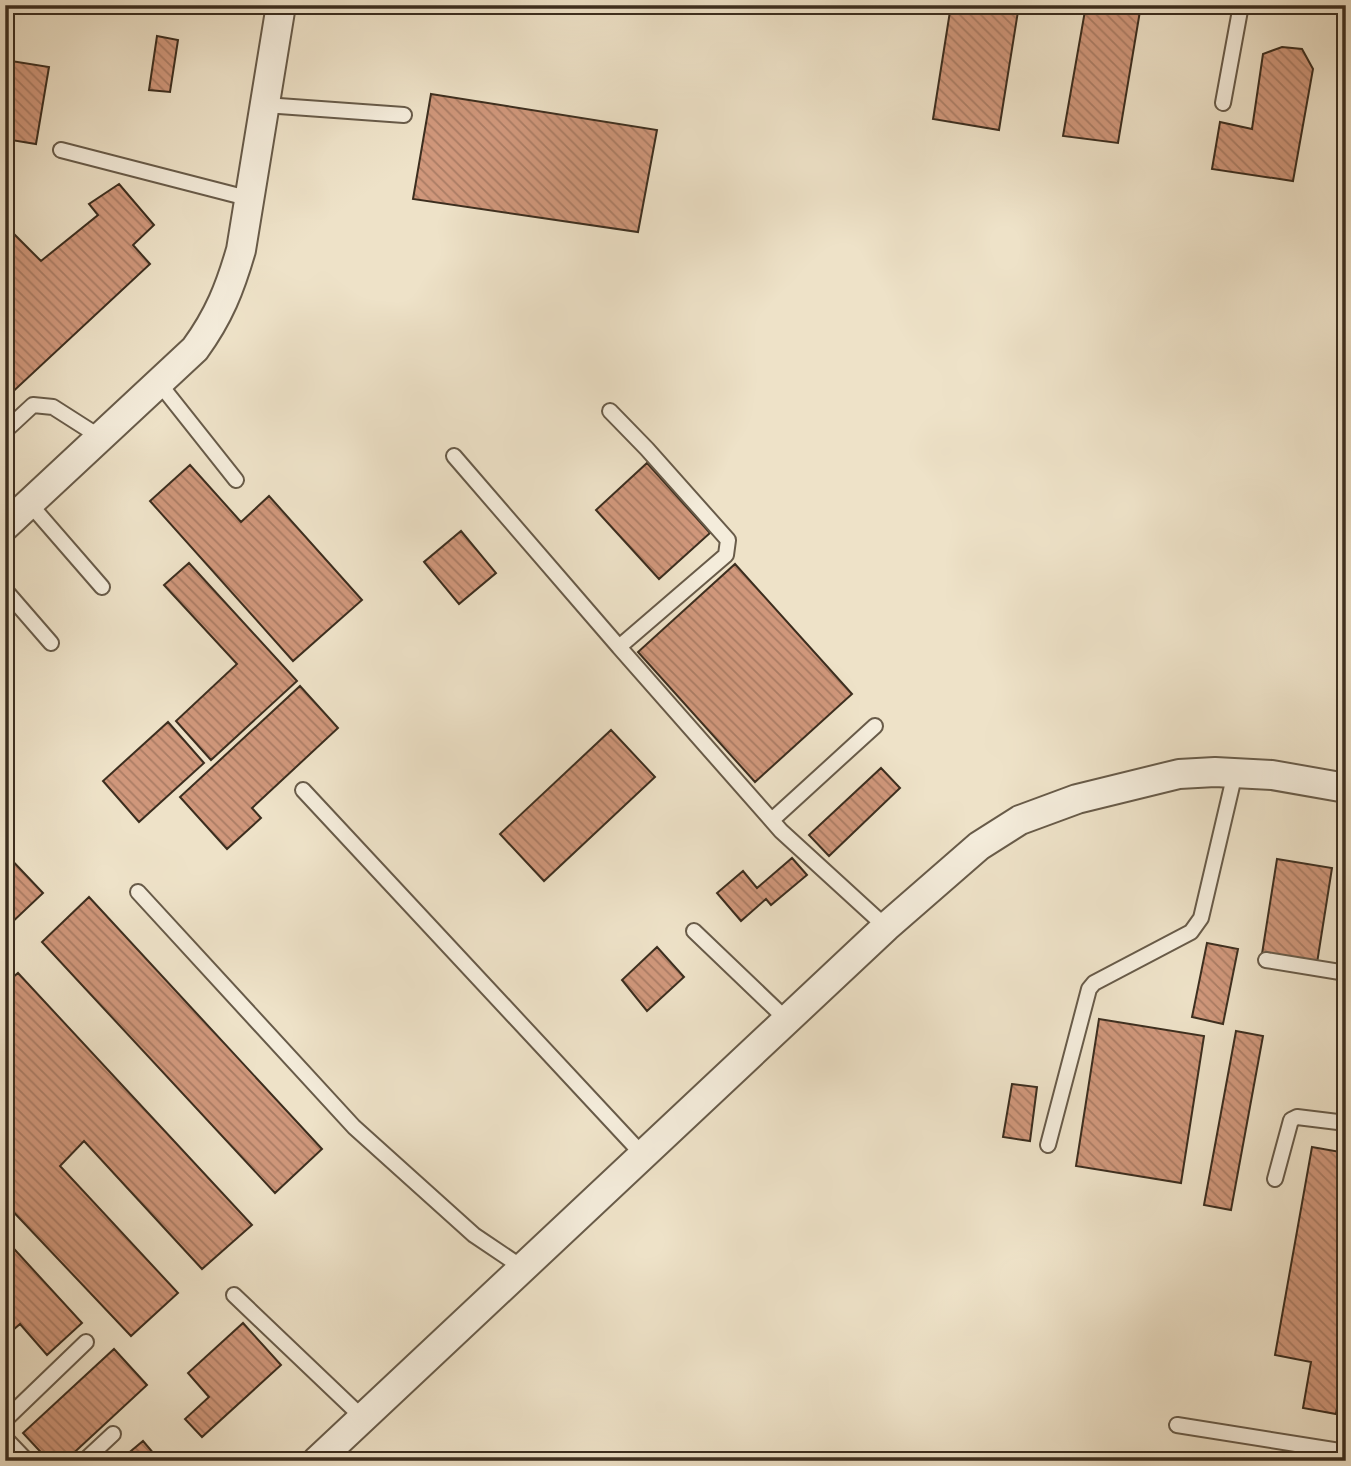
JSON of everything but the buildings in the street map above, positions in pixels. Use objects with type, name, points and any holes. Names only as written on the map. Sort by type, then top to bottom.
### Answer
[{"type":"street","points":[[5,526],[195,349],[215,320],[231,285],[251,200],[281,5]]},
{"type":"street","points":[[317,1461],[886,927],[979,846],[1020,820],[1077,799],[1180,774],[1272,775],[1346,788]]},
{"type":"lane","points":[[1223,103],[1241,5]]},
{"type":"lane","points":[[265,105],[404,115]]},
{"type":"lane","points":[[61,150],[251,200]]},
{"type":"lane","points":[[159,383],[236,480]]},
{"type":"lane","points":[[5,431],[33,405],[53,407],[100,437]]},
{"type":"lane","points":[[610,411],[648,449],[728,540],[729,545],[726,555],[619,648]]},
{"type":"lane","points":[[454,456],[772,820],[886,927]]},
{"type":"lane","points":[[29,503],[102,587]]},
{"type":"lane","points":[[5,590],[51,643]]},
{"type":"lane","points":[[772,820],[875,726]]},
{"type":"lane","points":[[1048,1145],[1089,989],[1094,983],[1191,932],[1201,918],[1235,773]]},
{"type":"lane","points":[[303,790],[643,1155]]},
{"type":"lane","points":[[138,892],[354,1126],[474,1235],[523,1268]]},
{"type":"lane","points":[[694,931],[787,1020]]},
{"type":"lane","points":[[1266,960],[1346,973]]},
{"type":"lane","points":[[1275,1179],[1291,1120],[1297,1117],[1346,1123]]},
{"type":"lane","points":[[234,1295],[363,1418]]},
{"type":"lane","points":[[5,1420],[86,1342]]},
{"type":"lane","points":[[1177,1425],[1346,1452]]},
{"type":"lane","points":[[84,1461],[113,1434]]},
{"type":"lane","points":[[5,1438],[27,1461]]}]
